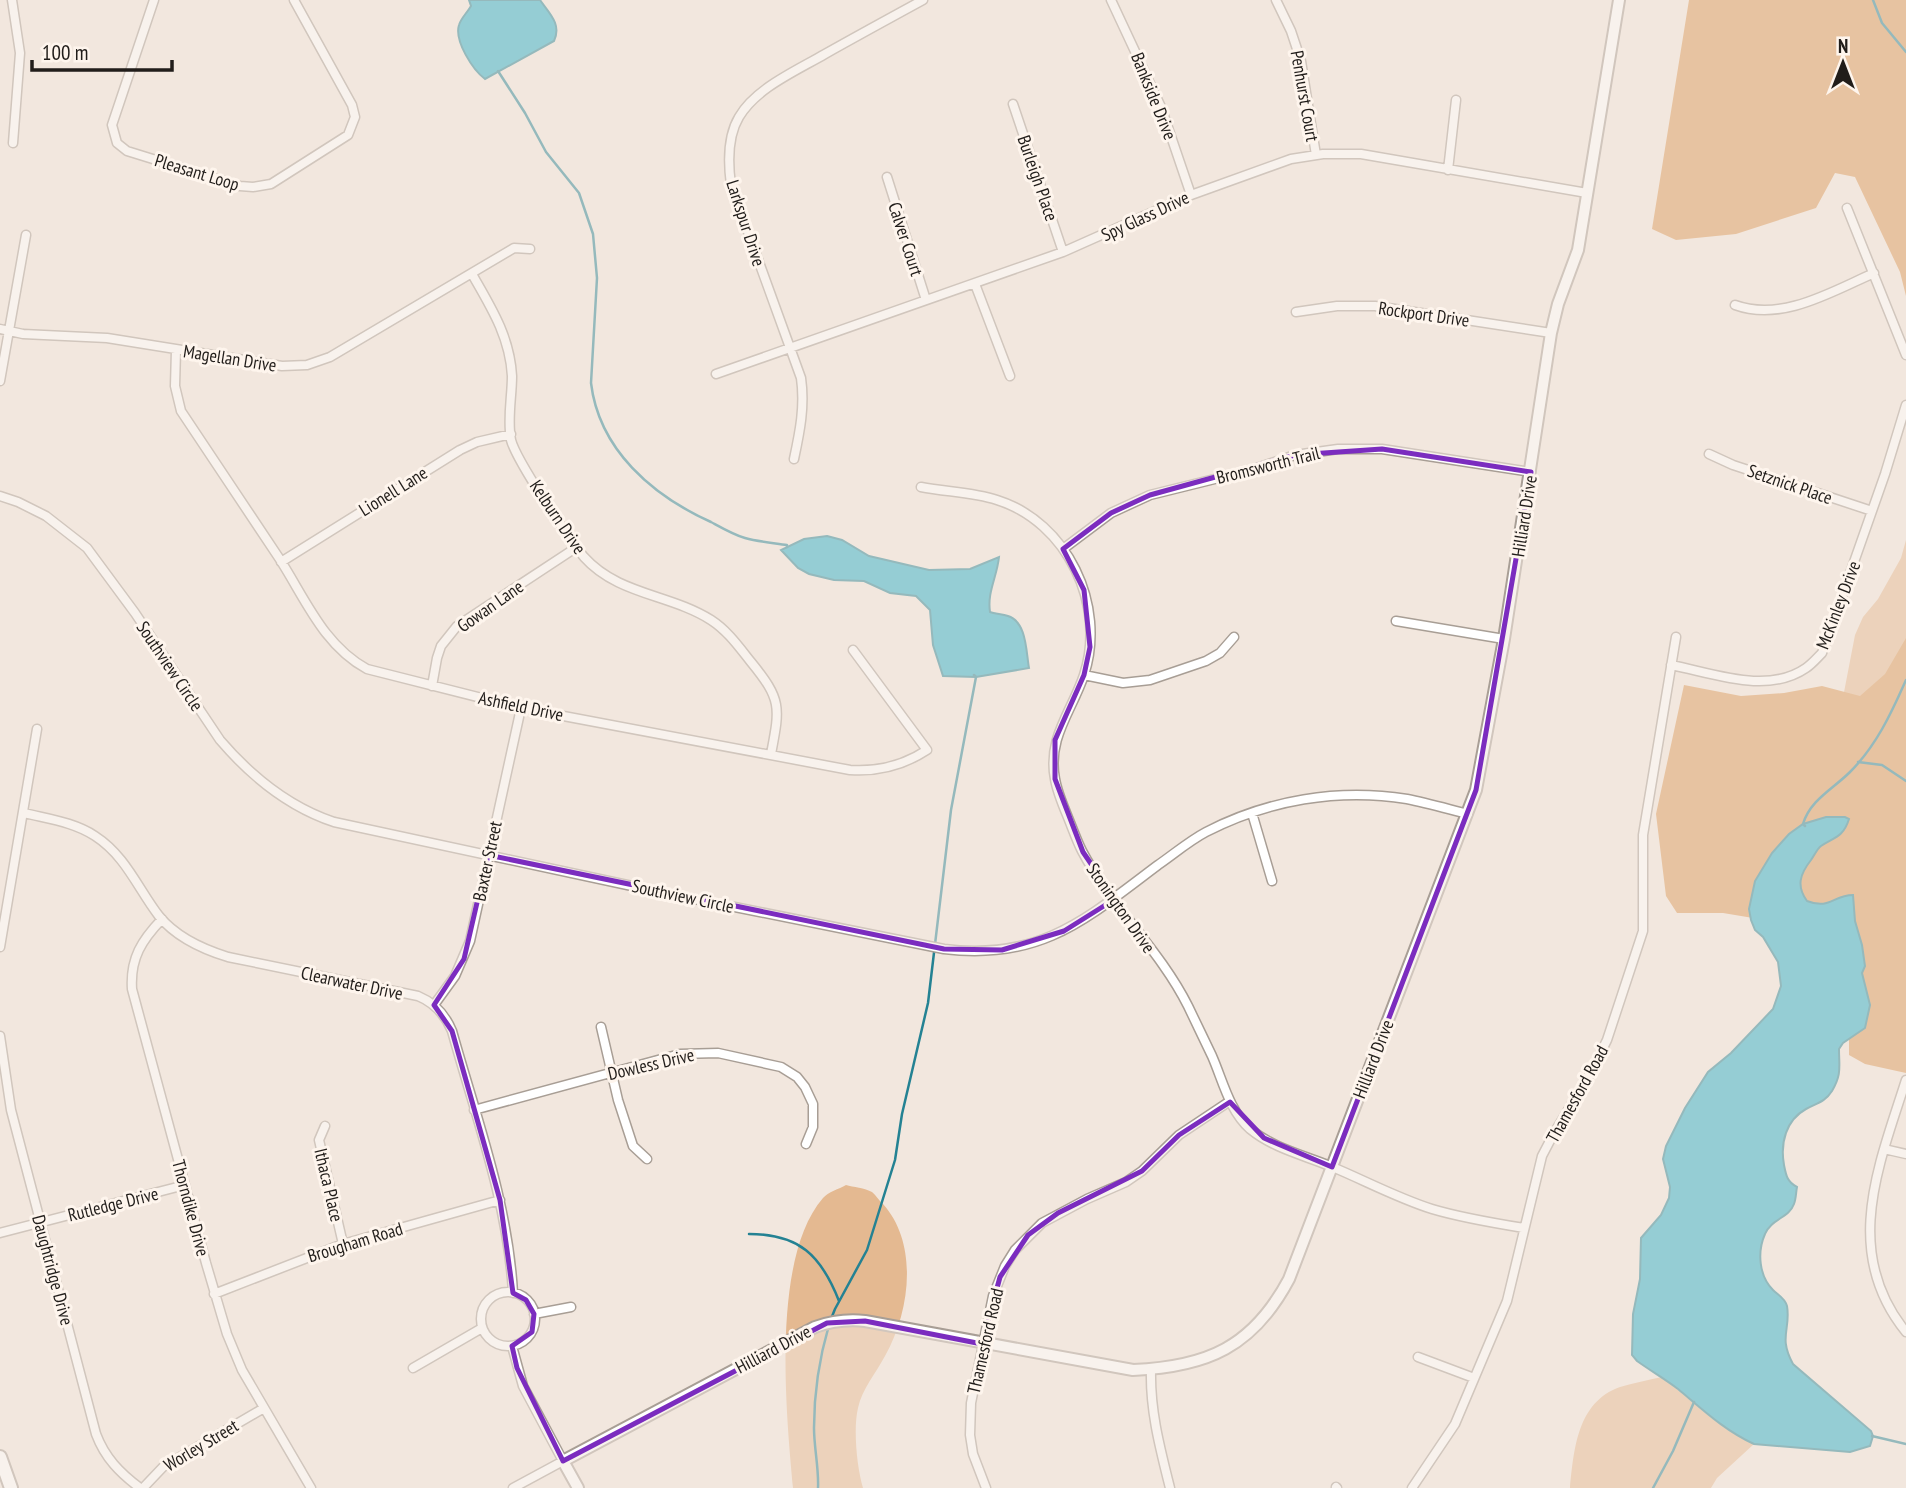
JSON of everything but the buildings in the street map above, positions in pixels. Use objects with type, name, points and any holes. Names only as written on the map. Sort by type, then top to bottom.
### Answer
[{"type":"main road","points":[[0,1457],[10,1488]]},
{"type":"street","points":[[12,0],[20,53],[13,143]]},
{"type":"street","name":"Pleasant Loop","points":[[154,0],[112,125],[114,138],[127,151],[240,186],[253,187],[277,181],[348,135],[354,123],[352,105],[294,0]]},
{"type":"street","name":"Larkspur Drive","points":[[794,459],[804,397],[800,377],[731,185],[728,161],[739,117],[756,97],[790,74],[923,0]]},
{"type":"street","name":"Bankside Drive","points":[[1111,0],[1161,107],[1191,195]]},
{"type":"street","name":"Penhurst Court","points":[[1276,0],[1292,31],[1301,61],[1316,155]]},
{"type":"street","name":"Hilliard Drive","points":[[513,1488],[827,1322],[865,1321],[1133,1370],[1151,1370],[1177,1367],[1211,1356],[1233,1344],[1265,1318],[1289,1279],[1468,814],[1482,765],[1531,472],[1551,333],[1558,304],[1576,260],[1619,0]]},
{"type":"street","points":[[1448,170],[1456,100]]},
{"type":"street","name":"Burleigh Place","points":[[1013,104],[1063,252]]},
{"type":"street","name":"Spy Glass Drive","points":[[716,374],[1063,252],[1191,195],[1291,159],[1316,155],[1361,154],[1587,193]]},
{"type":"street","name":"Calver Court","points":[[887,177],[926,300]]},
{"type":"street","points":[[1847,208],[1906,355]]},
{"type":"street","points":[[0,381],[4,330],[26,235]]},
{"type":"street","name":"Magellan Drive","points":[[4,330],[107,338],[282,366],[307,365],[330,357],[514,248],[530,249]]},
{"type":"street","name":"Kelburn Drive","points":[[472,274],[496,316],[507,342],[512,373],[509,416],[511,434],[523,463],[577,547],[600,571],[616,582],[698,613],[729,635],[768,683],[776,701],[777,726],[771,754]]},
{"type":"street","points":[[1735,305],[1760,310],[1805,303],[1874,274]]},
{"type":"street","points":[[975,284],[1010,376]]},
{"type":"street","name":"Rockport Drive","points":[[1296,312],[1337,306],[1375,306],[1551,333]]},
{"type":"street","name":"Ashfield Drive","points":[[176,350],[175,386],[181,411],[328,637],[345,656],[379,674],[521,708],[850,769],[870,770],[901,764],[927,750],[853,650]]},
{"type":"street","name":"McKinley Drive","points":[[1671,665],[1745,680],[1770,681],[1807,668],[1822,653],[1906,405]]},
{"type":"street","name":"Lionell Lane","points":[[281,562],[460,450],[477,442],[511,434]]},
{"type":"street","name":"Bromsworth Trail","points":[[1063,549],[1111,513],[1150,495],[1251,470],[1295,455],[1338,449],[1382,449],[1531,472]]},
{"type":"street","name":"Setznick Place","points":[[1709,454],[1872,511]]},
{"type":"street","name":"Stonington Drive","points":[[921,487],[978,496],[1013,507],[1040,524],[1063,549],[1082,583],[1088,608],[1090,647],[1084,675],[1055,740],[1055,779],[1083,852],[1186,1002],[1230,1101],[1248,1127],[1264,1138],[1432,1209],[1524,1228]]},
{"type":"street","name":"Southview Circle","points":[[0,496],[46,516],[87,548],[135,613],[220,740],[262,781],[304,809],[334,822],[660,892],[963,951],[1002,950],[1040,941],[1086,919],[1204,834],[1252,813],[1297,800],[1329,795],[1407,799],[1468,814]]},
{"type":"street","name":"Gowan Lane","points":[[432,686],[441,646],[457,626],[577,547]]},
{"type":"street","points":[[1396,621],[1504,639]]},
{"type":"street","points":[[1084,675],[1123,683],[1150,680],[1206,661],[1220,653],[1234,637]]},
{"type":"street","name":"Thamesford Road","points":[[1412,1488],[1455,1424],[1507,1301],[1542,1156],[1607,1040],[1643,932],[1643,835],[1676,637]]},
{"type":"street","name":"Baxter Street","points":[[434,1005],[455,976],[470,941],[521,708]]},
{"type":"street","points":[[0,947],[37,729]]},
{"type":"street","name":"Clearwater Drive","points":[[24,813],[67,823],[96,836],[117,854],[162,919],[192,943],[228,957],[418,996],[434,1005]]},
{"type":"street","points":[[1252,813],[1272,881]]},
{"type":"street","name":"Thorndike Drive","points":[[162,919],[137,951],[133,963],[132,989],[214,1294],[237,1359],[311,1488]]},
{"type":"street","points":[[434,1005],[449,1024],[500,1200],[511,1254],[513,1293]]},
{"type":"street","points":[[601,1027],[611,1073],[633,1146],[647,1159]]},
{"type":"street","name":"Daughtridge Drive","points":[[0,1035],[11,1110],[96,1434],[100,1446],[115,1467],[142,1488]]},
{"type":"street","name":"Dowless Drive","points":[[474,1110],[680,1054],[718,1053],[781,1066],[797,1077],[814,1104],[813,1126],[806,1144]]},
{"type":"street","points":[[1906,1080],[1871,1200],[1870,1245],[1881,1287],[1894,1316],[1906,1332]]},
{"type":"street","name":"Thamesford Road","points":[[986,1488],[977,1466],[970,1435],[971,1403],[982,1344],[1000,1278],[1015,1250],[1028,1235],[1058,1213],[1126,1182],[1142,1171],[1179,1135],[1230,1101]]},
{"type":"street","name":"Ithaca Place","points":[[325,1126],[319,1140],[342,1244]]},
{"type":"street","points":[[1884,1149],[1906,1154]]},
{"type":"street","name":"Rutledge Drive","points":[[0,1233],[185,1185]]},
{"type":"street","name":"Brougham Road","points":[[214,1294],[342,1244],[500,1200]]},
{"type":"street","points":[[513,1293],[526,1300],[534,1314],[534,1326],[528,1337],[512,1346],[494,1342],[482,1328],[481,1319],[487,1302],[494,1296],[513,1293]]},
{"type":"street","points":[[534,1314],[571,1307]]},
{"type":"street","points":[[413,1368],[482,1328]]},
{"type":"street","points":[[512,1346],[523,1386],[578,1488]]},
{"type":"street","points":[[1418,1357],[1474,1378]]},
{"type":"street","points":[[1151,1370],[1154,1419],[1170,1488]]},
{"type":"street","name":"Worley Street","points":[[142,1488],[163,1467],[264,1408]]},
{"type":"highlighted area","points":[[1382,449],[1531,472],[1476,790],[1332,1167],[1264,1138],[1230,1102],[1179,1135],[1142,1171],[1058,1213],[1028,1235],[1000,1277],[982,1344],[865,1321],[827,1323],[563,1461],[517,1368],[512,1346],[532,1332],[534,1314],[526,1300],[513,1293],[500,1200],[452,1031],[434,1005],[464,959],[488,855],[944,949],[1002,950],[1064,931],[1115,899],[1083,852],[1055,779],[1055,740],[1084,675],[1090,647],[1084,590],[1063,549],[1111,513],[1150,495],[1295,455]]},
{"type":"shaded area","points":[[1689,0],[1906,0],[1906,296],[1900,272],[1855,177],[1835,173],[1816,208],[1736,234],[1676,240],[1652,229]]},
{"type":"shaded area","points":[[1906,540],[1906,827],[1840,713],[1855,635],[1863,617],[1878,599],[1901,558]]},
{"type":"shaded area","points":[[1906,638],[1906,1073],[1865,1064],[1849,1055],[1849,1026],[1777,922],[1723,913],[1677,913],[1666,896],[1656,814],[1684,685],[1741,696],[1784,693],[1822,686],[1860,696],[1885,674]]},
{"type":"shaded area","points":[[846,1185],[872,1192],[894,1220],[902,1238],[906,1258],[905,1299],[894,1338],[858,1408],[856,1448],[863,1488],[793,1488],[787,1419],[786,1337],[795,1258],[806,1225],[823,1198]]},
{"type":"shaded area","points":[[1662,1377],[1717,1422],[1754,1444],[1717,1478],[1711,1488],[1570,1488],[1580,1429],[1595,1404],[1620,1387]]},
{"type":"water","points":[[469,0],[540,0],[555,24],[554,41],[485,79],[470,62],[459,39],[459,25],[471,6]]},
{"type":"water","points":[[827,536],[842,540],[869,556],[929,570],[970,569],[999,557],[990,598],[990,612],[1008,616],[1019,624],[1029,668],[976,677],[943,676],[933,645],[930,610],[916,596],[890,593],[864,581],[834,580],[809,574],[798,568],[781,550],[804,539]]},
{"type":"water","points":[[1826,817],[1849,819],[1841,834],[1821,846],[1807,865],[1802,875],[1801,890],[1807,901],[1821,904],[1853,895],[1855,921],[1865,966],[1862,973],[1870,1005],[1865,1028],[1843,1043],[1839,1049],[1839,1075],[1832,1091],[1824,1100],[1799,1114],[1789,1126],[1784,1141],[1784,1165],[1786,1175],[1797,1187],[1795,1200],[1792,1209],[1768,1229],[1762,1241],[1760,1256],[1762,1271],[1768,1284],[1787,1306],[1786,1347],[1793,1364],[1871,1431],[1873,1436],[1870,1446],[1850,1452],[1754,1444],[1724,1426],[1632,1355],[1633,1314],[1640,1279],[1641,1238],[1661,1215],[1669,1198],[1670,1187],[1663,1159],[1666,1146],[1685,1108],[1708,1072],[1731,1053],[1773,1009],[1781,986],[1778,962],[1751,920],[1749,909],[1755,881],[1772,853],[1789,834],[1803,824]]},
{"type":"waterway","points":[[1873,0],[1882,23],[1906,52]]},
{"type":"waterway","points":[[498,71],[546,152],[579,193],[593,234],[597,278],[591,383],[596,407],[617,450],[650,484],[690,511],[741,537],[787,547]]},
{"type":"waterway","points":[[831,1319],[867,1250],[895,1160],[902,1114],[928,1003],[951,810],[976,677],[974,675]]},
{"type":"waterway","points":[[1805,826],[1803,824],[1806,816],[1816,801],[1850,772],[1868,751],[1889,717],[1906,680]]},
{"type":"waterway","points":[[1858,762],[1882,765],[1906,781]]},
{"type":"waterway","points":[[749,1234],[782,1238],[806,1250],[824,1271],[839,1301]]},
{"type":"waterway","points":[[818,1488],[814,1436],[815,1401],[829,1325]]},
{"type":"waterway","points":[[1653,1488],[1673,1451],[1694,1402]]},
{"type":"waterway","points":[[1872,1436],[1906,1444]]}]
